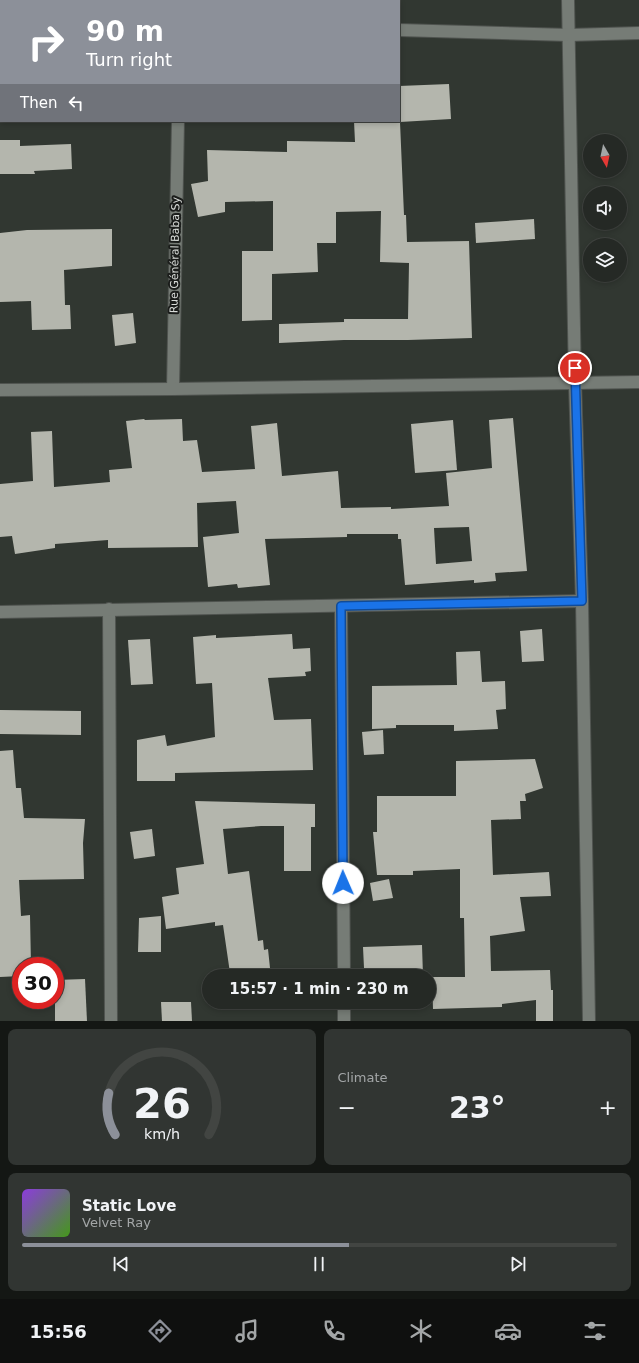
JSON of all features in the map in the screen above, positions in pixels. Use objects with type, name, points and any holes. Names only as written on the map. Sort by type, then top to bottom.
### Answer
[{"type":"street","points":[[568,0],[575,383],[582,601],[589,1021]]},
{"type":"street","points":[[400,30],[569,35],[639,33]]},
{"type":"street","name":"Rue Général Baba Sy","points":[[173,389],[178,122]]},
{"type":"street","points":[[0,390],[639,382]]},
{"type":"street","points":[[0,612],[582,601]]},
{"type":"street","points":[[341,606],[344,969]]},
{"type":"street","points":[[109,609],[111,1021]]},
{"type":"street","points":[[344,1009],[344,1021]]},
{"type":"building","points":[[449,84],[451,119],[400,122],[400,86]]},
{"type":"building","points":[[354,122],[400,122],[404,215],[406,215],[407,242],[469,241],[472,338],[344,340],[279,343],[279,324],[344,322],[344,319],[408,319],[409,263],[380,262],[381,211],[336,212],[336,243],[317,243],[318,272],[272,274],[272,320],[242,321],[242,251],[273,251],[273,201],[225,202],[225,212],[198,217],[191,184],[208,181],[207,150],[287,152],[287,141],[355,142]]},
{"type":"building","points":[[0,140],[20,140],[20,146],[71,144],[72,169],[34,171],[35,174],[0,174]]},
{"type":"building","points":[[534,219],[535,239],[476,243],[475,223]]},
{"type":"building","points":[[112,229],[112,266],[64,270],[65,305],[70,305],[71,329],[32,330],[31,301],[0,302],[0,233],[27,230]]},
{"type":"building","points":[[133,313],[136,343],[115,346],[112,315]]},
{"type":"building","points":[[513,418],[527,571],[495,573],[496,581],[474,583],[474,580],[405,585],[401,539],[398,539],[398,534],[347,534],[347,537],[265,539],[270,585],[238,588],[237,584],[208,587],[203,537],[239,533],[236,501],[197,503],[198,547],[108,548],[108,540],[55,544],[55,548],[15,554],[12,536],[0,537],[0,484],[33,481],[31,432],[52,431],[54,487],[110,482],[109,470],[132,468],[126,421],[144,419],[182,419],[183,441],[197,440],[202,472],[255,469],[251,426],[277,423],[282,476],[338,471],[341,508],[391,507],[391,509],[449,506],[446,473],[492,468],[489,420]],"holes":[[[469,527],[472,561],[436,564],[434,528]]]},
{"type":"building","points":[[453,420],[457,470],[415,473],[411,424]]},
{"type":"building","points":[[542,629],[544,661],[522,662],[520,631]]},
{"type":"building","points":[[292,634],[293,649],[310,648],[311,671],[305,672],[306,676],[268,678],[274,720],[311,719],[313,770],[175,773],[175,781],[137,781],[137,740],[165,735],[167,746],[215,737],[212,683],[196,684],[193,637],[216,635],[216,638]]},
{"type":"building","points":[[150,639],[153,684],[131,685],[128,640]]},
{"type":"building","points":[[480,651],[482,682],[505,681],[506,709],[496,710],[498,729],[454,731],[454,725],[396,725],[396,728],[372,729],[372,686],[457,685],[456,652]]},
{"type":"building","points":[[0,710],[81,711],[81,735],[0,734]]},
{"type":"building","points":[[383,730],[384,754],[364,755],[362,732]]},
{"type":"building","points":[[13,750],[16,788],[21,788],[24,818],[85,819],[83,843],[84,879],[19,880],[21,916],[30,915],[31,957],[12,957],[12,976],[0,977],[0,751]]},
{"type":"building","points":[[535,759],[543,788],[525,794],[526,801],[520,801],[521,819],[491,820],[493,875],[549,872],[551,896],[520,897],[525,931],[490,936],[491,971],[550,970],[551,990],[553,990],[553,1021],[536,1021],[536,1000],[502,1004],[502,1007],[436,1009],[436,977],[465,977],[464,918],[460,918],[460,869],[413,871],[413,875],[377,875],[373,832],[377,832],[377,796],[456,796],[456,761]]},
{"type":"building","points":[[195,801],[315,804],[315,827],[311,827],[311,871],[284,871],[284,826],[223,829],[228,874],[249,871],[258,941],[263,940],[264,950],[268,949],[270,968],[229,969],[223,925],[215,926],[215,922],[166,929],[162,897],[179,894],[176,868],[204,864]]},
{"type":"building","points":[[152,829],[155,856],[134,859],[130,832]]},
{"type":"building","points":[[389,879],[393,898],[373,901],[370,883]]},
{"type":"building","points":[[161,916],[161,952],[138,952],[139,918]]},
{"type":"building","points":[[422,945],[423,969],[364,968],[363,947]]},
{"type":"building","points":[[85,979],[87,1021],[55,1021],[55,1009],[64,1009],[64,980]]},
{"type":"building","points":[[161,1002],[191,1002],[192,1021],[162,1021]]},
{"type":"route","points":[[343,883],[341,606],[582,601],[575,368]]}]
